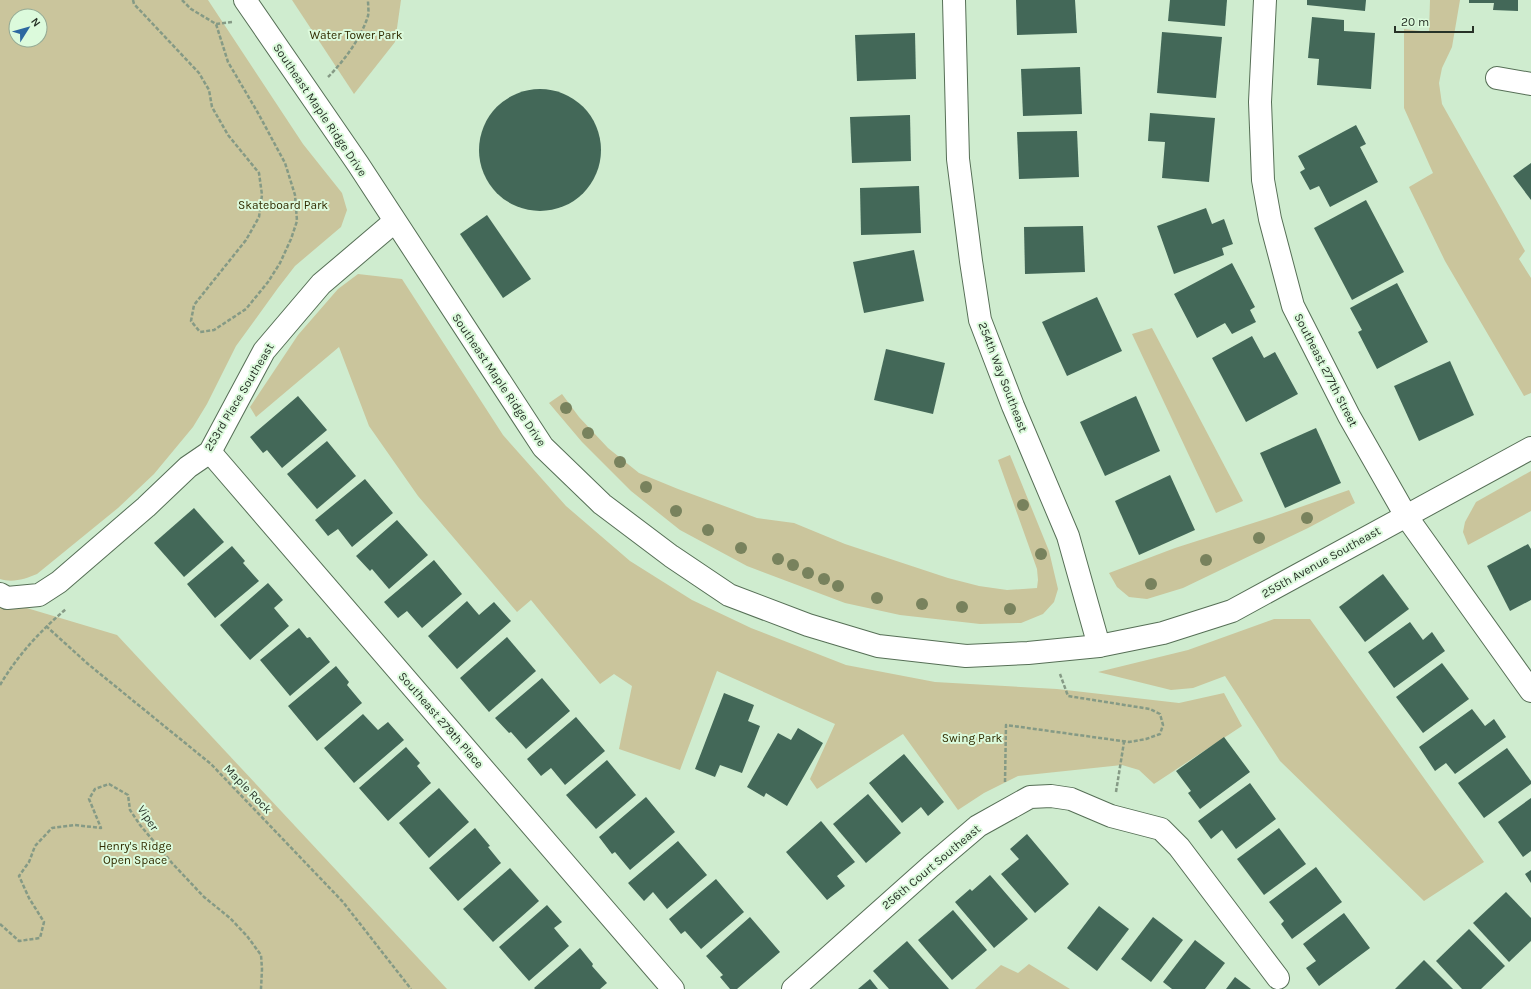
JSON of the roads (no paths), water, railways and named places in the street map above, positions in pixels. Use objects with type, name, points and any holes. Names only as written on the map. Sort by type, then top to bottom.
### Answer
[{"type":"street","name":"Southeast Maple Ridge Drive","points":[[245,0],[358,164],[394,222],[543,447],[602,504],[670,556],[729,595],[808,625],[878,646],[966,656],[1051,651],[1099,646]]},
{"type":"street","name":"254th Way Southeast","points":[[954,0],[958,159],[980,320],[1013,406],[1068,536],[1099,646]]},
{"type":"street","name":"Southeast 277th Street","points":[[1265,0],[1260,102],[1263,180],[1270,219],[1293,306],[1350,416],[1406,516],[1527,677]]},
{"type":"street","points":[[1497,78],[1531,84]]},
{"type":"street","name":"253rd Place Southeast","points":[[0,594],[7,598],[39,595],[59,582],[146,507],[188,467],[210,452],[264,350],[321,284],[394,222]]},
{"type":"street","name":"255th Avenue Southeast","points":[[1099,646],[1163,634],[1232,611],[1531,448]]},
{"type":"street","name":"Southeast 279th Place","points":[[210,452],[673,989]]},
{"type":"street","name":"256th Court Southeast","points":[[793,989],[978,826],[1030,797],[1051,796],[1071,799],[1111,816],[1161,829],[1183,852],[1278,978]]},
{"type":"park label","name":"Water Tower Park","points":[[356,35]]},
{"type":"park label","name":"Skateboard Park","points":[[283,205]]},
{"type":"park label","name":"Swing Park","points":[[972,738]]},
{"type":"park label","name":"Henry's Ridge Open Space","points":[[135,853]]}]
